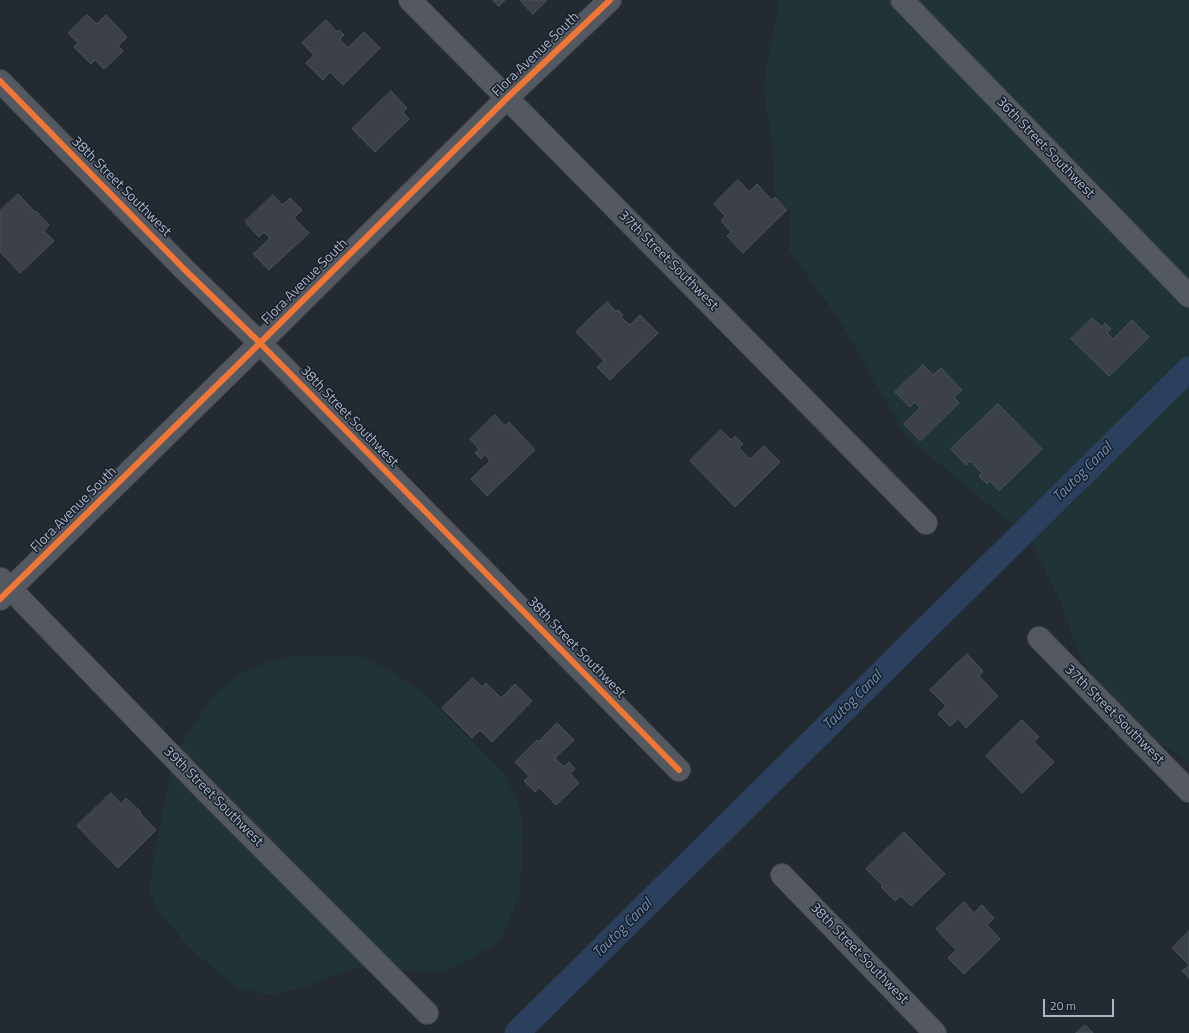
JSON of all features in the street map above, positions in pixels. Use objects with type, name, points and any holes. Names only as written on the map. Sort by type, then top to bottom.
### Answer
[{"type":"street","name":"37th Street Southwest","points":[[410,0],[926,524]]},
{"type":"street","name":"Flora Avenue South","points":[[4,589],[260,343],[507,98],[610,0]]},
{"type":"street","name":"36th Street Southwest","points":[[902,0],[1189,296]]},
{"type":"street","name":"38th Street Southwest","points":[[0,81],[260,343],[679,770]]},
{"type":"street","name":"39th Street Southwest","points":[[4,589],[428,1013]]},
{"type":"street","name":"37th Street Southwest","points":[[1039,638],[1189,791]]},
{"type":"street","name":"38th Street Southwest","points":[[782,875],[935,1033]]},
{"type":"green space","points":[[779,0],[1189,0],[1189,762],[1147,733],[1123,711],[1081,659],[1060,601],[1031,540],[905,435],[841,322],[789,250],[789,211],[774,193],[772,139],[763,89]]},
{"type":"green space","points":[[299,655],[357,656],[389,670],[425,694],[505,775],[520,807],[523,835],[520,893],[500,942],[464,963],[440,972],[354,968],[294,990],[268,995],[236,987],[190,948],[157,909],[149,888],[173,757],[215,694],[240,674],[266,663]]},
{"type":"building","points":[[493,0],[505,0],[499,6]]},
{"type":"building","points":[[520,0],[547,0],[533,14]]},
{"type":"building","points":[[87,15],[97,24],[106,15],[127,37],[118,46],[123,51],[104,69],[95,60],[91,64],[74,47],[78,43],[68,33]]},
{"type":"building","points":[[326,20],[337,32],[339,30],[344,35],[340,39],[348,48],[364,32],[380,48],[343,85],[330,72],[323,80],[306,63],[314,55],[302,43]]},
{"type":"building","points":[[391,91],[407,108],[403,112],[409,119],[375,152],[352,129]]},
{"type":"building","points":[[738,180],[749,192],[757,184],[772,200],[775,197],[787,210],[743,253],[727,236],[731,232],[721,221],[725,216],[714,204]]},
{"type":"building","points":[[18,194],[49,225],[44,231],[54,241],[20,273],[0,252],[0,211]]},
{"type":"building","points":[[273,195],[282,205],[290,198],[302,210],[294,218],[309,233],[269,270],[253,254],[270,238],[264,232],[259,237],[245,222]]},
{"type":"building","points":[[607,302],[616,311],[618,310],[623,315],[621,317],[630,325],[640,315],[658,333],[610,380],[597,367],[604,361],[576,332]]},
{"type":"building","points":[[1092,318],[1102,327],[1105,323],[1111,329],[1107,333],[1113,339],[1132,320],[1149,337],[1109,376],[1071,339]]},
{"type":"building","points":[[923,365],[933,375],[941,368],[962,390],[954,397],[959,403],[920,441],[904,424],[920,408],[915,402],[910,407],[895,392]]},
{"type":"building","points":[[998,404],[1042,449],[999,491],[990,481],[987,484],[979,476],[982,473],[970,461],[966,465],[951,449]]},
{"type":"building","points":[[495,415],[505,426],[509,422],[535,450],[487,496],[471,479],[490,461],[485,455],[481,459],[475,453],[479,449],[470,439]]},
{"type":"building","points":[[721,430],[731,440],[735,436],[743,444],[739,448],[750,459],[764,446],[780,462],[735,507],[690,461]]},
{"type":"building","points":[[967,654],[983,671],[979,676],[998,696],[966,728],[958,719],[950,726],[938,714],[946,706],[930,690]]},
{"type":"building","points":[[473,678],[482,687],[486,683],[501,698],[515,684],[532,701],[492,742],[480,730],[472,738],[442,708]]},
{"type":"building","points":[[1022,720],[1039,737],[1034,742],[1054,762],[1022,793],[986,756]]},
{"type":"building","points":[[557,723],[574,740],[555,758],[564,767],[569,762],[575,769],[570,773],[579,783],[556,805],[539,787],[535,792],[524,781],[529,776],[515,762]]},
{"type":"building","points":[[111,793],[121,804],[126,798],[141,812],[140,813],[156,830],[118,868],[77,826]]},
{"type":"building","points":[[904,832],[945,874],[911,906],[901,896],[895,901],[866,869]]},
{"type":"building","points":[[964,902],[974,913],[982,905],[994,918],[987,925],[1000,939],[964,974],[948,958],[956,950],[936,929]]},
{"type":"building","points":[[1189,931],[1189,965],[1172,948]]},
{"type":"building","points":[[1189,965],[1189,978],[1182,971]]},
{"type":"building","points":[[1085,1025],[1093,1033],[1076,1033]]},
{"type":"waterway","name":"Tautog Canal","points":[[517,1033],[1189,369]]},
{"type":"cycle path","points":[[0,599],[507,98],[610,0]]},
{"type":"cycle path","points":[[0,81],[184,269],[260,343],[679,770]]}]
